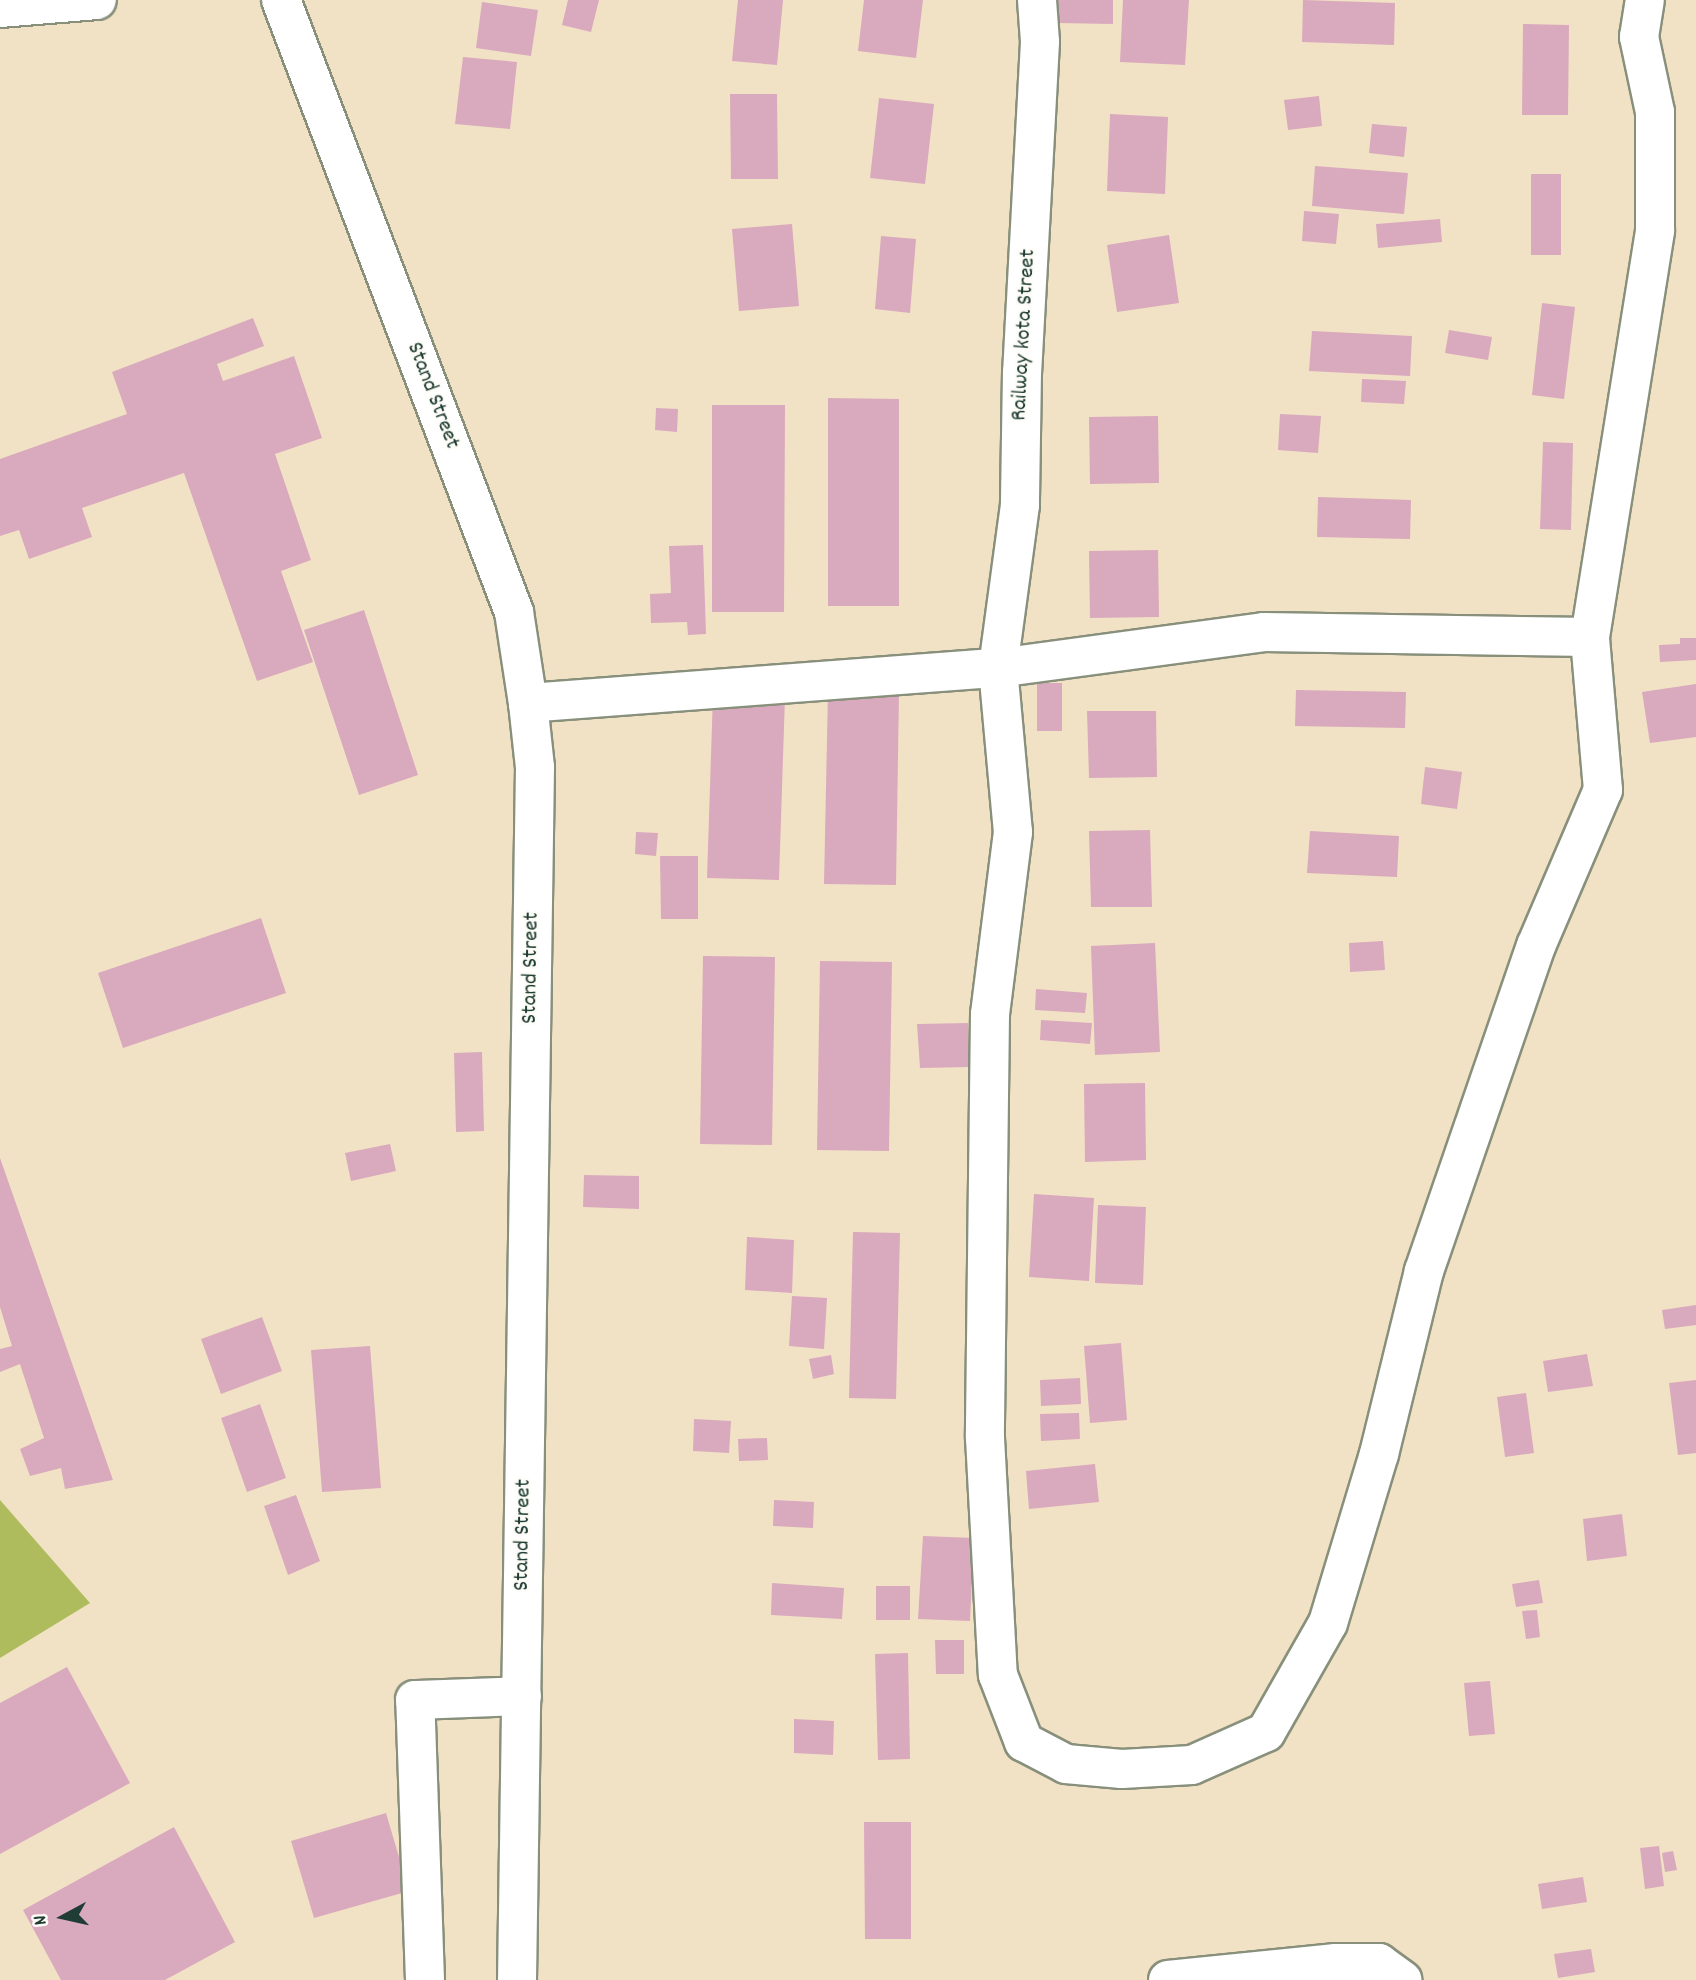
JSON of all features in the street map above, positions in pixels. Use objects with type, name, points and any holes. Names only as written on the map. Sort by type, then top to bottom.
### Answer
[{"type":"street","points":[[0,8],[97,0]]},
{"type":"street","name":"Stand Street","points":[[281,0],[514,612],[536,767],[517,1980]]},
{"type":"street","name":"Railway kota Street","points":[[1037,0],[1040,42],[1022,372],[1020,505],[998,668],[1013,832],[990,1014],[985,1438],[998,1675],[1024,1742],[1066,1764],[1122,1769],[1192,1765],[1266,1732],[1328,1623],[1379,1454],[1424,1271],[1536,946],[1603,790],[1590,637],[1655,230],[1655,112],[1639,37],[1645,0]]},
{"type":"street","points":[[528,703],[998,668],[1265,632],[1590,637]]},
{"type":"street","points":[[425,1980],[415,1700],[522,1696]]},
{"type":"street","points":[[1168,1980],[1336,1963],[1379,1963],[1402,1980]]},
{"type":"green space","points":[[0,1500],[90,1603],[0,1658]]},
{"type":"building","points":[[568,0],[599,0],[591,32],[562,25]]},
{"type":"building","points":[[738,0],[783,0],[777,65],[732,61]]},
{"type":"building","points":[[864,0],[923,0],[916,58],[858,51]]},
{"type":"building","points":[[1057,0],[1113,0],[1113,24],[1057,23]]},
{"type":"building","points":[[1123,0],[1189,0],[1185,65],[1120,62]]},
{"type":"building","points":[[1303,0],[1395,3],[1394,45],[1302,42]]},
{"type":"building","points":[[482,2],[538,10],[531,56],[476,48]]},
{"type":"building","points":[[1523,24],[1569,25],[1568,115],[1522,115]]},
{"type":"building","points":[[463,57],[517,62],[510,129],[455,124]]},
{"type":"building","points":[[730,94],[777,94],[778,179],[731,179]]},
{"type":"building","points":[[1319,96],[1322,126],[1288,130],[1284,100]]},
{"type":"building","points":[[879,98],[934,104],[925,184],[870,178]]},
{"type":"building","points":[[1110,114],[1168,117],[1165,194],[1107,191]]},
{"type":"building","points":[[1372,124],[1407,127],[1404,157],[1369,153]]},
{"type":"building","points":[[1315,166],[1408,173],[1404,214],[1312,206]]},
{"type":"building","points":[[1531,174],[1561,174],[1561,255],[1531,255]]},
{"type":"building","points":[[1304,211],[1339,214],[1336,244],[1302,241]]},
{"type":"building","points":[[1440,219],[1442,242],[1378,248],[1376,224]]},
{"type":"building","points":[[792,224],[799,306],[739,311],[732,229]]},
{"type":"building","points":[[1169,235],[1179,303],[1117,312],[1107,245]]},
{"type":"building","points":[[881,236],[916,239],[910,313],[875,309]]},
{"type":"building","points":[[1542,303],[1575,307],[1564,399],[1532,395]]},
{"type":"building","points":[[253,318],[264,346],[217,364],[223,381],[294,356],[322,438],[275,454],[311,560],[281,571],[313,662],[257,681],[184,473],[82,508],[92,537],[29,559],[19,530],[0,536],[0,459],[127,414],[112,372]]},
{"type":"building","points":[[1449,330],[1492,337],[1488,360],[1445,353]]},
{"type":"building","points":[[1312,331],[1412,336],[1410,376],[1309,371]]},
{"type":"building","points":[[1362,379],[1406,381],[1404,404],[1361,402]]},
{"type":"building","points":[[828,398],[899,399],[899,606],[828,606]]},
{"type":"building","points":[[712,405],[785,405],[784,612],[712,612]]},
{"type":"building","points":[[656,408],[678,409],[677,432],[655,430]]},
{"type":"building","points":[[1280,414],[1321,416],[1318,453],[1278,450]]},
{"type":"building","points":[[1158,416],[1159,483],[1090,484],[1089,417]]},
{"type":"building","points":[[1543,442],[1573,443],[1571,530],[1540,529]]},
{"type":"building","points":[[1318,497],[1411,500],[1410,539],[1317,537]]},
{"type":"building","points":[[703,545],[706,634],[688,635],[687,622],[651,623],[650,594],[671,593],[669,546]]},
{"type":"building","points":[[1158,550],[1159,617],[1090,618],[1089,551]]},
{"type":"building","points":[[364,610],[418,775],[359,795],[304,630]]},
{"type":"building","points":[[1680,638],[1696,638],[1696,660],[1660,662],[1659,645],[1680,644]]},
{"type":"building","points":[[1037,683],[1062,683],[1062,731],[1037,731]]},
{"type":"building","points":[[1696,684],[1696,737],[1650,743],[1642,692]]},
{"type":"building","points":[[1296,690],[1406,692],[1405,728],[1295,726]]},
{"type":"building","points":[[828,691],[899,692],[896,885],[824,884]]},
{"type":"building","points":[[713,694],[785,696],[779,880],[707,878]]},
{"type":"building","points":[[1087,711],[1156,711],[1157,777],[1089,778]]},
{"type":"building","points":[[1425,767],[1462,772],[1457,809],[1421,804]]},
{"type":"building","points":[[1150,830],[1152,907],[1091,907],[1089,831]]},
{"type":"building","points":[[1310,831],[1399,836],[1397,877],[1307,873]]},
{"type":"building","points":[[636,832],[658,833],[656,856],[635,854]]},
{"type":"building","points":[[660,856],[698,856],[698,919],[661,919]]},
{"type":"building","points":[[261,918],[286,993],[123,1048],[98,973]]},
{"type":"building","points":[[1383,941],[1385,970],[1350,972],[1349,943]]},
{"type":"building","points":[[1155,943],[1160,1052],[1095,1055],[1091,946]]},
{"type":"building","points":[[703,956],[775,957],[772,1145],[700,1144]]},
{"type":"building","points":[[820,961],[892,962],[889,1151],[817,1150]]},
{"type":"building","points":[[1036,989],[1087,993],[1085,1013],[1035,1010]]},
{"type":"building","points":[[1041,1020],[1092,1023],[1090,1044],[1040,1040]]},
{"type":"building","points":[[968,1023],[969,1067],[920,1068],[917,1024]]},
{"type":"building","points":[[482,1052],[484,1131],[456,1132],[454,1053]]},
{"type":"building","points":[[1145,1083],[1146,1160],[1085,1162],[1084,1084]]},
{"type":"building","points":[[390,1144],[396,1171],[351,1181],[345,1153]]},
{"type":"building","points":[[0,1158],[113,1480],[65,1489],[61,1468],[30,1476],[20,1449],[44,1438],[20,1364],[0,1372],[0,1349],[12,1346],[0,1307]]},
{"type":"building","points":[[584,1175],[639,1176],[639,1209],[583,1207]]},
{"type":"building","points":[[1034,1194],[1094,1198],[1089,1281],[1029,1277]]},
{"type":"building","points":[[1098,1205],[1146,1207],[1143,1285],[1095,1283]]},
{"type":"building","points":[[853,1232],[900,1233],[896,1399],[849,1398]]},
{"type":"building","points":[[747,1237],[794,1240],[792,1293],[745,1290]]},
{"type":"building","points":[[792,1296],[827,1298],[824,1349],[789,1346]]},
{"type":"building","points":[[1696,1305],[1696,1325],[1665,1329],[1662,1310]]},
{"type":"building","points":[[262,1317],[282,1371],[221,1394],[201,1339]]},
{"type":"building","points":[[1121,1343],[1127,1420],[1090,1423],[1084,1346]]},
{"type":"building","points":[[370,1346],[381,1488],[322,1492],[311,1350]]},
{"type":"building","points":[[1587,1354],[1593,1386],[1548,1392],[1543,1361]]},
{"type":"building","points":[[831,1355],[834,1374],[813,1379],[809,1359]]},
{"type":"building","points":[[1080,1378],[1081,1404],[1041,1406],[1040,1380]]},
{"type":"building","points":[[1696,1380],[1696,1453],[1678,1455],[1669,1383]]},
{"type":"building","points":[[1526,1393],[1534,1453],[1505,1457],[1497,1397]]},
{"type":"building","points":[[260,1404],[286,1478],[247,1492],[221,1418]]},
{"type":"building","points":[[1079,1413],[1080,1439],[1041,1441],[1040,1414]]},
{"type":"building","points":[[694,1419],[731,1421],[729,1453],[693,1451]]},
{"type":"building","points":[[767,1438],[768,1460],[739,1461],[738,1439]]},
{"type":"building","points":[[1095,1464],[1099,1502],[1029,1509],[1026,1471]]},
{"type":"building","points":[[296,1495],[320,1561],[288,1575],[264,1506]]},
{"type":"building","points":[[774,1500],[814,1502],[813,1528],[773,1526]]},
{"type":"building","points":[[1622,1514],[1627,1556],[1587,1561],[1583,1519]]},
{"type":"building","points":[[923,1536],[974,1538],[970,1621],[918,1619]]},
{"type":"building","points":[[1539,1580],[1543,1603],[1516,1607],[1512,1584]]},
{"type":"building","points":[[772,1583],[844,1588],[842,1619],[771,1615]]},
{"type":"building","points":[[876,1586],[910,1586],[910,1620],[876,1620]]},
{"type":"building","points":[[1537,1610],[1540,1637],[1526,1639],[1522,1611]]},
{"type":"building","points":[[935,1640],[964,1640],[964,1674],[936,1674]]},
{"type":"building","points":[[908,1653],[910,1759],[878,1760],[875,1654]]},
{"type":"building","points":[[67,1667],[130,1783],[0,1854],[0,1703]]},
{"type":"building","points":[[1490,1681],[1495,1734],[1469,1736],[1464,1683]]},
{"type":"building","points":[[794,1719],[834,1721],[833,1755],[794,1753]]},
{"type":"building","points":[[386,1813],[409,1891],[314,1918],[291,1841]]},
{"type":"building","points":[[864,1822],[911,1822],[911,1939],[865,1939]]},
{"type":"building","points":[[174,1827],[235,1942],[165,1980],[61,1980],[23,1910]]},
{"type":"building","points":[[1659,1846],[1664,1886],[1645,1889],[1640,1848]]},
{"type":"building","points":[[1673,1851],[1677,1870],[1665,1872],[1662,1853]]},
{"type":"building","points":[[1583,1877],[1587,1902],[1542,1909],[1538,1884]]},
{"type":"building","points":[[1591,1949],[1595,1972],[1558,1978],[1554,1954]]}]
